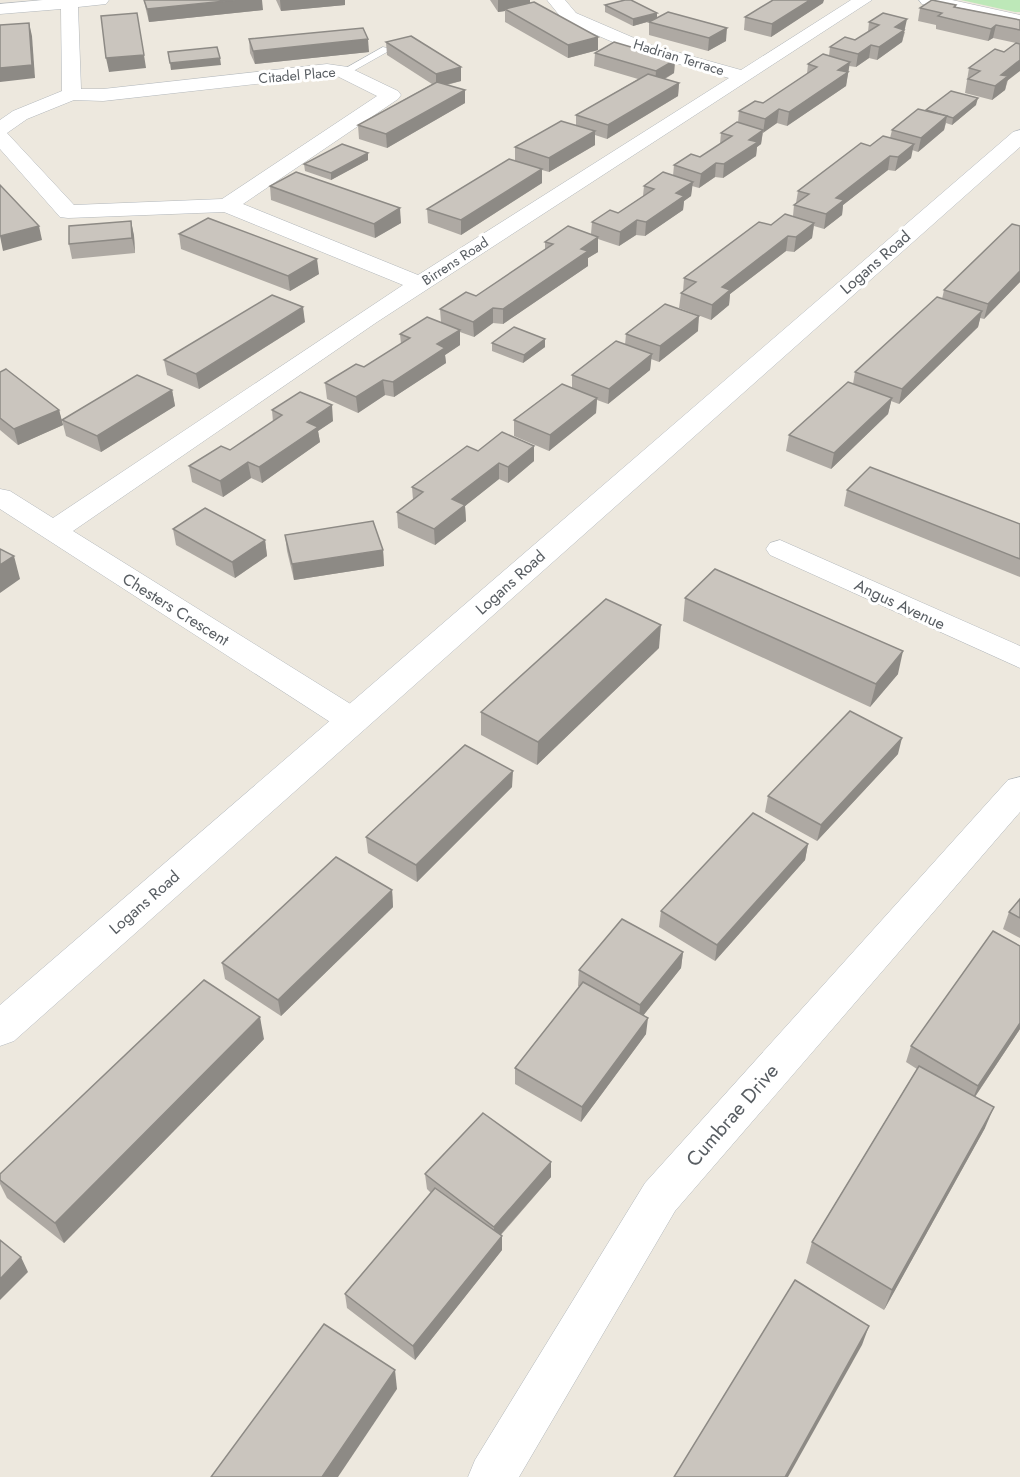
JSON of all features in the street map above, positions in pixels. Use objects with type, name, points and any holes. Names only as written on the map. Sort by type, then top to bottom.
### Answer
[{"type":"street","points":[[0,9],[100,0]]},
{"type":"street","name":"Hadrian Terrace","points":[[556,0],[570,17],[642,48],[743,76]]},
{"type":"street","name":"Birrens Road","points":[[53,531],[420,284],[863,0]]},
{"type":"street","points":[[928,0],[1020,20]]},
{"type":"street","points":[[69,3],[72,94]]},
{"type":"street","name":"Citadel Place","points":[[0,129],[20,115],[72,94],[104,94],[327,70],[344,72],[391,95],[227,205]]},
{"type":"street","name":"Logans Road","points":[[0,1029],[1020,136]]},
{"type":"street","points":[[0,137],[69,212],[227,205],[420,284]]},
{"type":"street","name":"Chesters Crescent","points":[[0,497],[353,721]]},
{"type":"street","name":"Angus Avenue","points":[[780,549],[1020,658]]},
{"type":"street","name":"Cumbrae Drive","points":[[492,1477],[660,1197],[1020,789]]},
{"type":"lane","points":[[344,72],[383,50]]},
{"type":"green space","points":[[961,0],[1020,0],[1020,12],[1015,12]]},
{"type":"building","points":[[144,0],[235,0],[147,9]]},
{"type":"building","points":[[631,0],[657,13],[633,19],[605,5]]},
{"type":"building","points":[[773,0],[810,0],[772,24],[745,17]]},
{"type":"building","points":[[932,0],[956,5],[954,7],[1020,20],[1020,30],[996,25],[991,29],[938,16],[942,13],[920,8]]},
{"type":"building","points":[[534,2],[598,37],[568,45],[505,9]]},
{"type":"building","points":[[668,12],[727,28],[709,38],[649,22]]},
{"type":"building","points":[[137,13],[144,55],[106,58],[101,16]]},
{"type":"building","points":[[883,13],[907,19],[895,27],[904,30],[879,47],[871,45],[858,54],[830,47],[845,37],[855,40],[879,25],[869,22]]},
{"type":"building","points":[[29,23],[32,65],[0,68],[0,25]]},
{"type":"building","points":[[363,28],[368,39],[253,51],[249,39]]},
{"type":"building","points":[[411,36],[461,67],[436,74],[386,42]]},
{"type":"building","points":[[614,42],[675,60],[656,71],[595,53]]},
{"type":"building","points":[[1016,43],[1020,44],[1020,60],[1001,75],[1008,76],[995,86],[968,79],[980,71],[969,68],[995,49],[1004,52]]},
{"type":"building","points":[[217,47],[220,58],[170,63],[168,52]]},
{"type":"building","points":[[823,54],[850,62],[838,70],[848,72],[789,112],[779,109],[765,119],[739,111],[755,101],[763,103],[817,67],[808,64]]},
{"type":"building","points":[[648,74],[679,83],[608,125],[576,115]]},
{"type":"building","points":[[437,82],[465,90],[386,134],[358,125]]},
{"type":"building","points":[[951,91],[978,98],[953,118],[926,110]]},
{"type":"building","points":[[918,109],[947,116],[921,138],[892,130]]},
{"type":"building","points":[[561,121],[595,131],[549,158],[515,147]]},
{"type":"building","points":[[737,122],[763,130],[749,140],[758,142],[724,164],[716,163],[701,174],[674,165],[691,154],[700,157],[732,136],[721,133]]},
{"type":"building","points":[[883,136],[914,144],[898,157],[890,156],[836,198],[844,200],[826,214],[794,205],[809,194],[798,191],[861,143],[870,146]]},
{"type":"building","points":[[342,144],[368,153],[331,173],[304,164]]},
{"type":"building","points":[[509,159],[542,169],[461,220],[427,209]]},
{"type":"building","points":[[296,172],[400,208],[374,224],[270,186]]},
{"type":"building","points":[[663,172],[693,182],[676,193],[684,196],[646,222],[637,220],[620,232],[592,222],[610,210],[618,213],[654,189],[644,186]]},
{"type":"building","points":[[0,185],[39,226],[0,236]]},
{"type":"building","points":[[785,214],[814,223],[796,237],[788,236],[722,287],[730,290],[712,305],[681,293],[696,282],[684,278],[759,222],[771,225]]},
{"type":"building","points":[[208,218],[317,259],[288,276],[179,234]]},
{"type":"building","points":[[131,221],[132,238],[69,244],[69,226]]},
{"type":"building","points":[[1012,224],[1020,226],[1020,271],[988,304],[944,290]]},
{"type":"building","points":[[568,226],[598,237],[581,249],[588,251],[503,309],[493,308],[473,322],[440,309],[466,292],[476,296],[553,244],[545,242]]},
{"type":"building","points":[[272,295],[303,307],[196,374],[164,360]]},
{"type":"building","points":[[937,297],[982,311],[902,389],[855,372]]},
{"type":"building","points":[[665,304],[699,316],[660,346],[626,334]]},
{"type":"building","points":[[427,317],[460,330],[437,344],[445,348],[393,382],[383,380],[356,397],[325,383],[356,364],[364,367],[410,338],[400,334]]},
{"type":"building","points":[[514,327],[545,339],[524,355],[492,343]]},
{"type":"building","points":[[616,341],[652,354],[609,389],[572,375]]},
{"type":"building","points":[[6,369],[59,410],[14,429],[0,418],[0,372]]},
{"type":"building","points":[[137,375],[172,390],[97,436],[62,420]]},
{"type":"building","points":[[848,382],[892,398],[834,453],[789,435]]},
{"type":"building","points":[[562,384],[597,398],[550,435],[514,420]]},
{"type":"building","points":[[300,392],[332,405],[307,422],[318,427],[259,467],[248,462],[220,481],[189,466],[221,446],[230,450],[282,415],[272,410]]},
{"type":"building","points":[[502,432],[534,446],[508,467],[499,463],[452,499],[465,505],[434,529],[397,512],[423,492],[412,487],[467,446],[478,451]]},
{"type":"building","points":[[870,467],[1020,524],[1020,559],[847,490]]},
{"type":"building","points":[[205,508],[265,540],[232,562],[173,529]]},
{"type":"building","points":[[373,521],[383,550],[292,564],[285,535]]},
{"type":"building","points":[[0,549],[14,556],[0,565]]},
{"type":"building","points":[[715,569],[903,651],[876,684],[685,598]]},
{"type":"building","points":[[606,599],[661,625],[538,742],[481,712]]},
{"type":"building","points":[[850,711],[902,738],[821,825],[768,796]]},
{"type":"building","points":[[465,745],[513,771],[416,865],[366,837]]},
{"type":"building","points":[[753,813],[808,844],[717,945],[661,911]]},
{"type":"building","points":[[336,857],[392,890],[278,1000],[222,963]]},
{"type":"building","points":[[1020,899],[1020,918],[1009,912]]},
{"type":"building","points":[[622,919],[683,952],[640,1005],[579,970]]},
{"type":"building","points":[[993,931],[1020,946],[1020,1023],[978,1086],[911,1046]]},
{"type":"building","points":[[204,980],[260,1017],[55,1223],[0,1180],[0,1174]]},
{"type":"building","points":[[583,982],[648,1018],[582,1107],[515,1068]]},
{"type":"building","points":[[919,1066],[994,1107],[892,1290],[812,1242]]},
{"type":"building","points":[[483,1113],[551,1162],[494,1227],[425,1174]]},
{"type":"building","points":[[435,1188],[502,1236],[413,1346],[345,1294]]},
{"type":"building","points":[[0,1240],[21,1257],[0,1279]]},
{"type":"building","points":[[795,1280],[869,1326],[785,1477],[674,1477]]},
{"type":"building","points":[[324,1324],[395,1370],[322,1477],[211,1477]]}]
